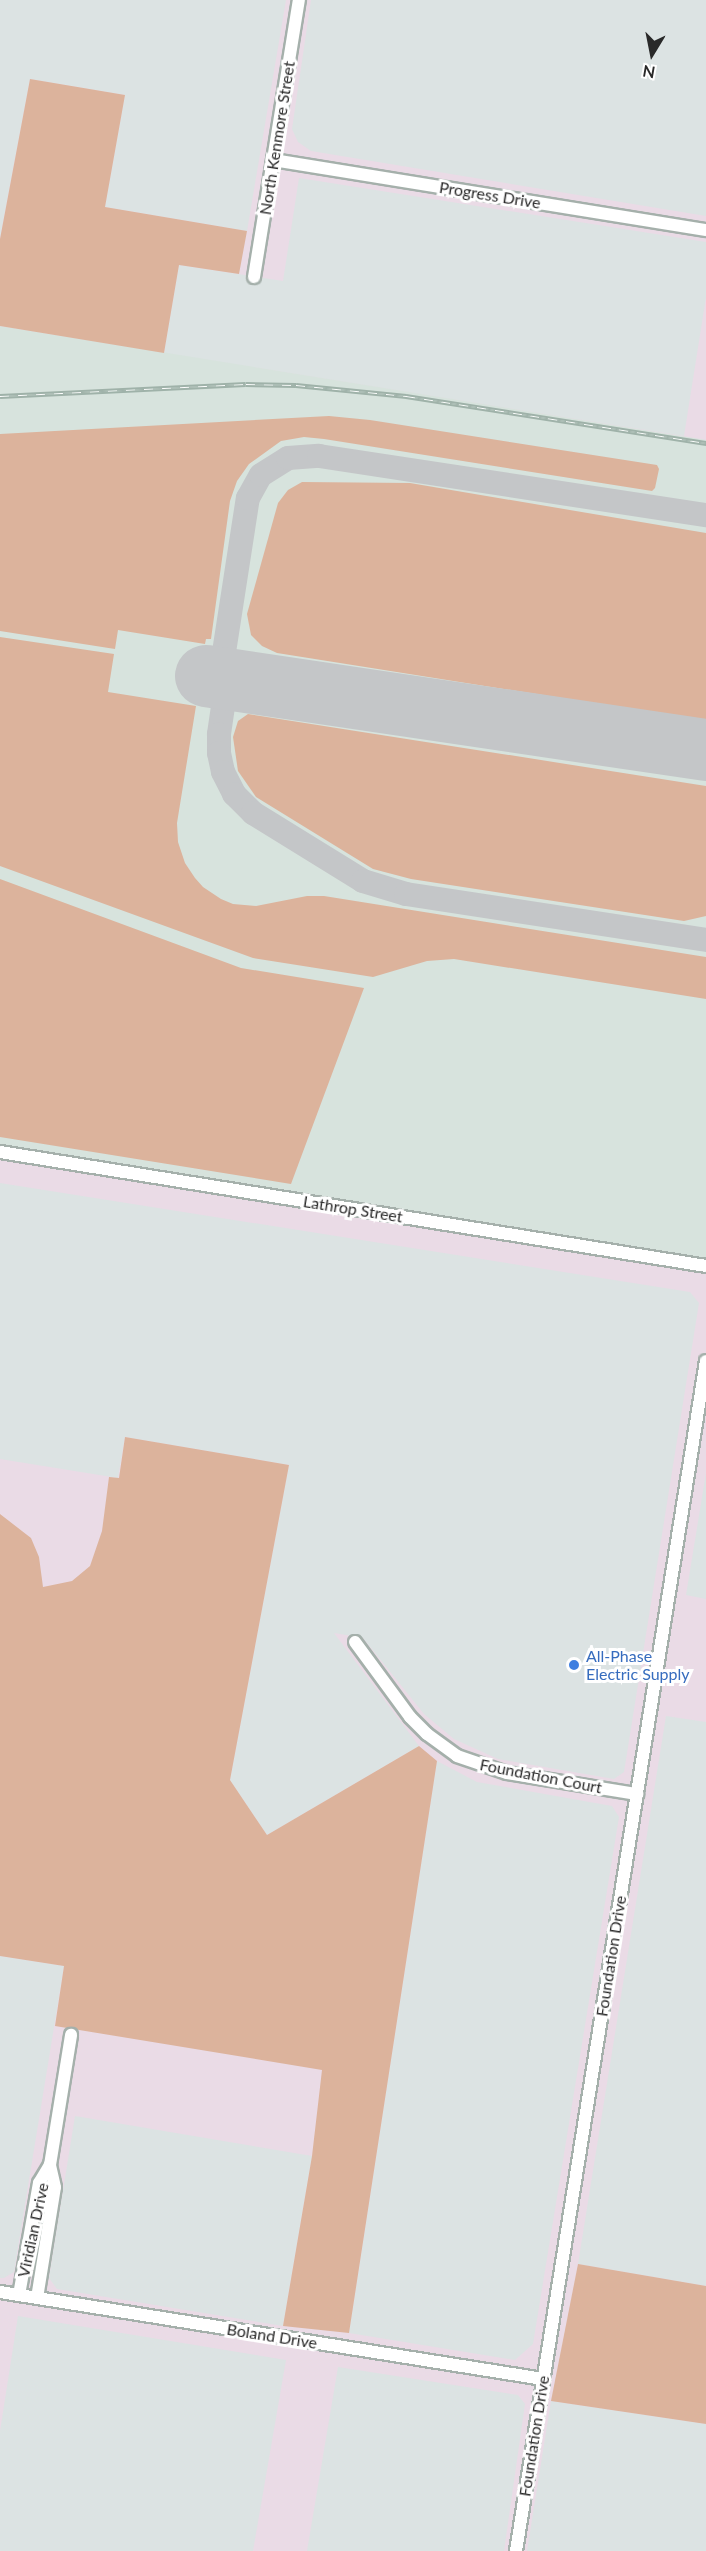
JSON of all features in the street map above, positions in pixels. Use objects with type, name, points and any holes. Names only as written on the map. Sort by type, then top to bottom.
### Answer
[{"type":"street","name":"North Kenmore Street","points":[[254,277],[299,0]]},
{"type":"street","name":"Progress Drive","points":[[273,160],[706,230]]},
{"type":"street","name":"Lathrop Street","points":[[0,1152],[706,1266]]},
{"type":"street","name":"Foundation Drive","points":[[516,2551],[706,1361]]},
{"type":"street","name":"Foundation Court","points":[[355,1642],[420,1728],[457,1756],[495,1771],[637,1794]]},
{"type":"street","name":"Viridian Drive","points":[[37,2298],[55,2187],[50,2165],[70,2035]]},
{"type":"street","name":"Viridian Drive","points":[[19,2295],[39,2183],[50,2165]]},
{"type":"street","name":"Boland Drive","points":[[0,2292],[543,2379]]},
{"type":"shaded area","points":[[0,0],[286,0],[247,231],[105,207],[125,95],[30,79],[0,238]]},
{"type":"shaded area","points":[[311,0],[706,0],[706,216],[311,151],[298,142],[292,129]]},
{"type":"shaded area","points":[[30,79],[125,95],[105,207],[247,231],[239,274],[179,265],[164,353],[0,326],[0,239]]},
{"type":"shaded area","points":[[299,178],[706,242],[706,297],[684,436],[164,353],[179,265],[283,281]]},
{"type":"shaded area","points":[[0,326],[706,440],[706,1258],[0,1145]]},
{"type":"shaded area","points":[[329,416],[370,420],[657,465],[659,469],[655,488],[652,491],[324,439],[304,437],[281,441],[249,464],[237,481],[230,501],[211,639],[206,639],[205,644],[118,630],[115,649],[0,631],[0,434]]},
{"type":"shaded area","points":[[302,482],[410,483],[706,533],[706,721],[277,653],[262,646],[251,635],[247,614],[278,503],[288,490]]},
{"type":"shaded area","points":[[0,637],[114,654],[108,692],[196,706],[177,823],[178,842],[185,863],[195,878],[203,887],[221,899],[233,904],[256,906],[307,896],[324,896],[706,957],[706,999],[454,959],[427,961],[373,977],[253,958],[0,866]]},
{"type":"shaded area","points":[[248,714],[706,786],[706,916],[684,921],[411,879],[373,869],[256,797],[238,771],[233,737],[238,721]]},
{"type":"shaded area","points":[[0,879],[241,968],[364,988],[291,1184],[0,1137]]},
{"type":"shaded area","points":[[0,1183],[690,1292],[699,1303],[624,1772],[614,1779],[498,1759],[454,1739],[424,1714],[363,1638],[334,1633],[419,1746],[267,1835],[230,1780],[289,1465],[125,1437],[118,1478],[0,1459]]},
{"type":"shaded area","points":[[125,1437],[289,1465],[230,1780],[267,1835],[419,1746],[437,1761],[349,2333],[283,2326],[312,2156],[322,2070],[55,2026],[64,1966],[0,1956],[0,1514],[31,1538],[39,1557],[43,1587],[72,1581],[90,1566],[102,1531],[109,1477],[119,1478]]},
{"type":"shaded area","points":[[706,1473],[706,1599],[686,1595]]},
{"type":"shaded area","points":[[666,1716],[706,1722],[706,2286],[578,2264]]},
{"type":"shaded area","points":[[437,1761],[477,1782],[612,1806],[619,1817],[533,2344],[515,2360],[349,2333]]},
{"type":"shaded area","points":[[0,1956],[64,1966],[14,2272],[4,2278],[0,2278]]},
{"type":"shaded area","points":[[75,2116],[312,2156],[283,2326],[57,2289],[49,2278]]},
{"type":"shaded area","points":[[578,2264],[706,2286],[706,2424],[551,2401]]},
{"type":"shaded area","points":[[18,2316],[286,2360],[253,2551],[0,2551],[0,2431]]},
{"type":"shaded area","points":[[338,2367],[518,2395],[525,2404],[504,2551],[307,2551]]},
{"type":"shaded area","points":[[551,2401],[706,2424],[706,2551],[527,2551]]},
{"type":"taxiway","points":[[220,678],[248,498],[261,475],[288,458],[319,456],[706,515]]},
{"type":"taxiway","points":[[227,679],[219,734],[219,753],[223,772],[234,794],[253,813],[363,881],[406,894],[706,940]]},
{"type":"runway","points":[[206,676],[706,750]]},
{"type":"railway","points":[[0,396],[246,384],[296,385],[406,396],[706,443]]},
{"type":"place","name":"All-Phase Electric Supply","points":[[574,1665]]}]
